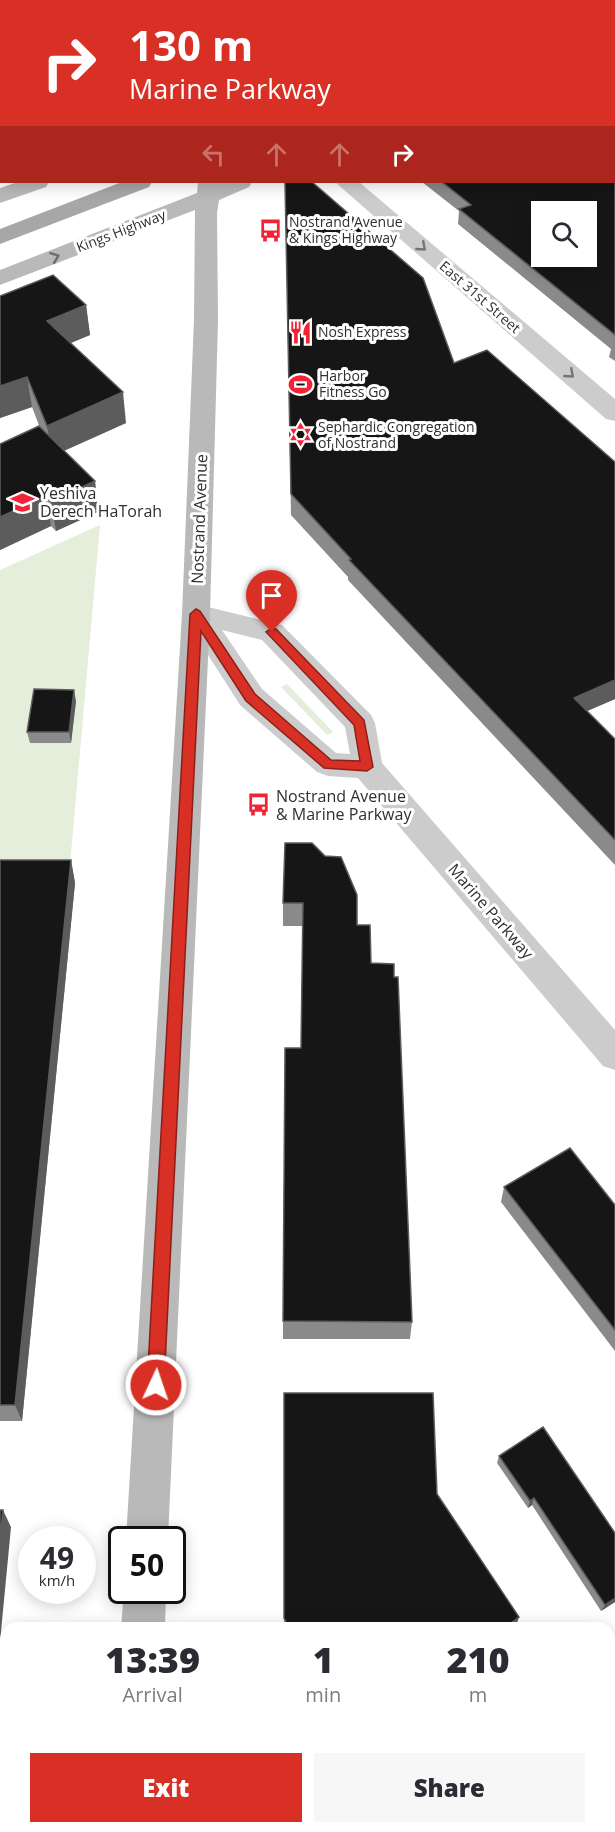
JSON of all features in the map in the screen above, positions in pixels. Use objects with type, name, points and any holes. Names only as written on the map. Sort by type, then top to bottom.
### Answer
[{"type":"main road","points":[[0,196],[35,183]]},
{"type":"main road","points":[[0,237],[138,183]]},
{"type":"main road","name":"Kings Highway","points":[[0,278],[208,189],[236,183]]},
{"type":"main road","name":"Nostrand Avenue","points":[[148,1526],[196,614],[206,331],[208,189]]},
{"type":"main road","points":[[143,1622],[144,1604]]},
{"type":"street","name":"East 31st Street","points":[[347,183],[615,412]]},
{"type":"street","points":[[196,614],[272,632],[360,723],[367,767],[328,764],[251,698],[196,614]]},
{"type":"street","name":"Marine Parkway","points":[[367,767],[615,1055]]},
{"type":"green space","points":[[100,525],[69,876],[0,876],[0,570]]},
{"type":"green space","points":[[287,684],[333,732],[327,735],[281,687]]},
{"type":"building","points":[[285,183],[313,183],[423,278],[454,363],[487,350],[615,462],[615,680],[574,698],[615,739],[615,840],[349,560],[351,559],[291,494]]},
{"type":"building","points":[[443,183],[615,183],[615,335],[459,209],[471,205]]},
{"type":"building","points":[[53,275],[86,305],[47,321],[123,392],[47,426],[27,377],[0,386],[0,296]]},
{"type":"building","points":[[39,426],[95,481],[51,501],[46,496],[0,517],[0,444]]},
{"type":"building","points":[[34,689],[74,690],[69,732],[27,732]]},
{"type":"building","points":[[285,843],[312,843],[325,856],[341,857],[357,895],[357,925],[370,925],[371,963],[394,964],[394,977],[398,977],[412,1322],[283,1321],[285,1048],[301,1048],[303,903],[283,903]]},
{"type":"building","points":[[0,860],[71,860],[15,1405],[0,1405]]},
{"type":"building","points":[[570,1148],[615,1205],[615,1330],[504,1187]]},
{"type":"building","points":[[284,1393],[433,1393],[437,1494],[519,1617],[512,1622],[286,1622],[284,1618]]},
{"type":"building","points":[[543,1427],[615,1533],[615,1598],[605,1605],[534,1498],[530,1501],[499,1456]]},
{"type":"building","points":[[0,1510],[3,1510],[0,1540]]},
{"type":"place","name":"Nostrand Avenue & Kings Highway","points":[[271,230]]},
{"type":"place","name":"Nosh Express","points":[[300,332]]},
{"type":"place","name":"Harbor Fitness Go","points":[[301,384]]},
{"type":"place","name":"Sephardic Congregation of Nostrand","points":[[300,435]]},
{"type":"place","name":"Yeshiva Derech HaTorah","points":[[22,502]]},
{"type":"place","name":"Nostrand Avenue & Marine Parkway","points":[[258,805]]},
{"type":"route","points":[[156,1385],[196,614],[251,698],[328,764],[367,767],[360,723],[272,632]]}]
